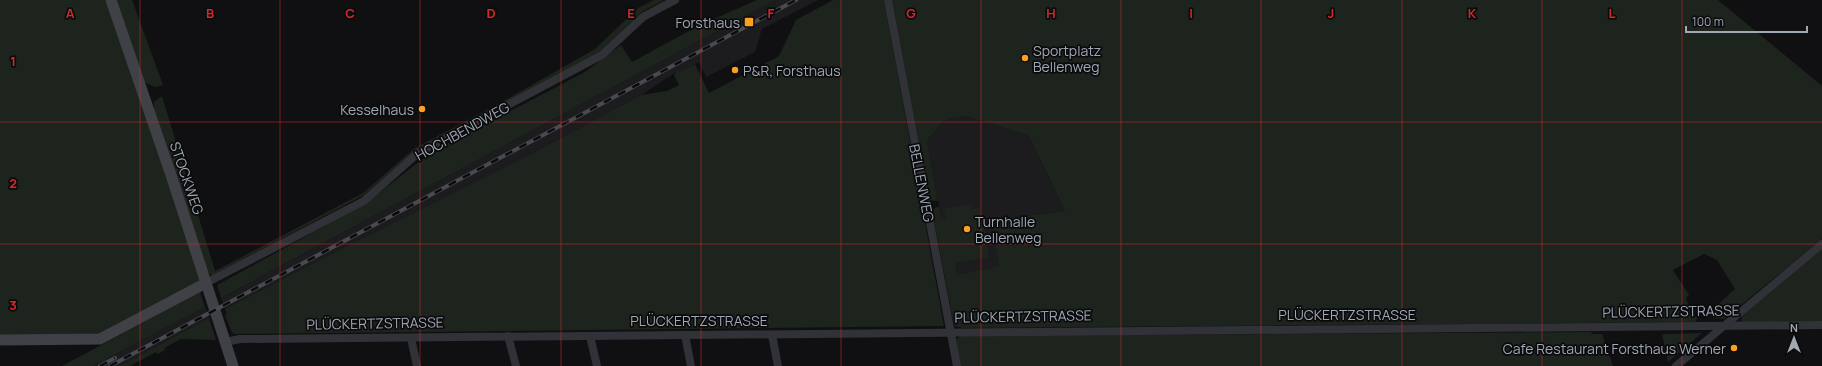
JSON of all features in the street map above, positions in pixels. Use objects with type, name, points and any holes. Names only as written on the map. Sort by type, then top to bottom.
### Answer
[{"type":"street","name":"STOCKWEG","points":[[111,0],[233,366]]},
{"type":"street","name":"HOCHBENDWEG","points":[[206,283],[364,201],[418,153],[602,55],[642,17],[675,0]]},
{"type":"street","name":"BELLENWEG","points":[[888,0],[957,366]]},
{"type":"street","points":[[1676,366],[1723,325],[1822,244]]},
{"type":"street","points":[[0,340],[100,340],[206,283]]},
{"type":"street","name":"PLÜCKERTZSTRASSE","points":[[225,342],[240,339],[508,336],[772,335],[951,332],[1822,325]]},
{"type":"street","points":[[685,335],[691,366]]},
{"type":"street","points":[[772,335],[778,366]]},
{"type":"street","points":[[508,336],[516,366]]},
{"type":"street","points":[[590,336],[597,366]]},
{"type":"street","points":[[411,338],[417,366]]},
{"type":"shaded area","points":[[0,0],[108,0],[200,275],[198,284],[102,334],[0,335]]},
{"type":"shaded area","points":[[116,0],[132,0],[163,85],[155,87],[144,82]]},
{"type":"shaded area","points":[[654,0],[664,0],[642,12],[597,54],[416,150],[364,195],[212,276],[207,271],[154,112],[154,102],[162,96],[215,271],[363,193],[415,148],[507,99],[595,49],[638,8]]},
{"type":"shaded area","points":[[757,0],[775,0],[221,298],[217,285],[365,204],[416,164],[443,146],[585,72],[621,45],[632,62],[700,25]]},
{"type":"shaded area","points":[[775,0],[818,0],[762,29],[755,52],[706,77],[699,62],[679,72],[678,71],[641,95],[529,155],[225,309],[221,298]]},
{"type":"shaded area","points":[[833,0],[884,0],[944,326],[233,334],[225,316],[227,314],[225,309],[529,155],[641,95],[667,91],[679,85],[674,75],[678,70],[679,72],[695,64],[709,93],[779,56],[796,20]]},
{"type":"shaded area","points":[[892,0],[1718,0],[1822,86],[1822,239],[1724,319],[1713,318],[1711,311],[1735,289],[1717,260],[1704,254],[1673,270],[1689,295],[1686,298],[1692,316],[1697,317],[1696,322],[963,328],[954,326],[932,210],[939,206],[942,220],[946,219],[944,209],[971,204],[972,209],[979,208],[986,235],[989,257],[955,263],[957,275],[999,266],[991,220],[1065,211],[1029,136],[966,116],[943,121],[927,141],[938,201],[930,200]]},
{"type":"shaded area","points":[[966,116],[1029,136],[1065,211],[991,220],[999,266],[957,275],[946,220],[942,220],[927,141],[943,121]]},
{"type":"shaded area","points":[[1822,249],[1822,322],[1745,323],[1741,321],[1743,315]]},
{"type":"shaded area","points":[[200,292],[205,307],[93,366],[62,366]]},
{"type":"shaded area","points":[[205,307],[209,318],[120,366],[93,366]]},
{"type":"shaded area","points":[[209,318],[216,340],[181,339],[164,348],[165,350],[158,354],[156,352],[130,366],[120,366]]},
{"type":"shaded area","points":[[1591,332],[1592,334],[1602,334],[1613,366],[959,366],[956,339],[961,336]]},
{"type":"shaded area","points":[[1702,333],[1668,362],[1662,334]]},
{"type":"railway","points":[[110,366],[796,0]]},
{"type":"railway","points":[[100,366],[115,358]]},
{"type":"place","name":"Forsthaus","points":[[749,22]]},
{"type":"place","name":"Sportplatz Bellenweg","points":[[1025,58]]},
{"type":"place","name":"P&R, Forsthaus","points":[[735,70]]},
{"type":"place","name":"Kesselhaus","points":[[422,109]]},
{"type":"place","name":"Turnhalle Bellenweg","points":[[967,229]]},
{"type":"place","name":"Cafe Restaurant Forsthaus Werner","points":[[1734,348]]}]
